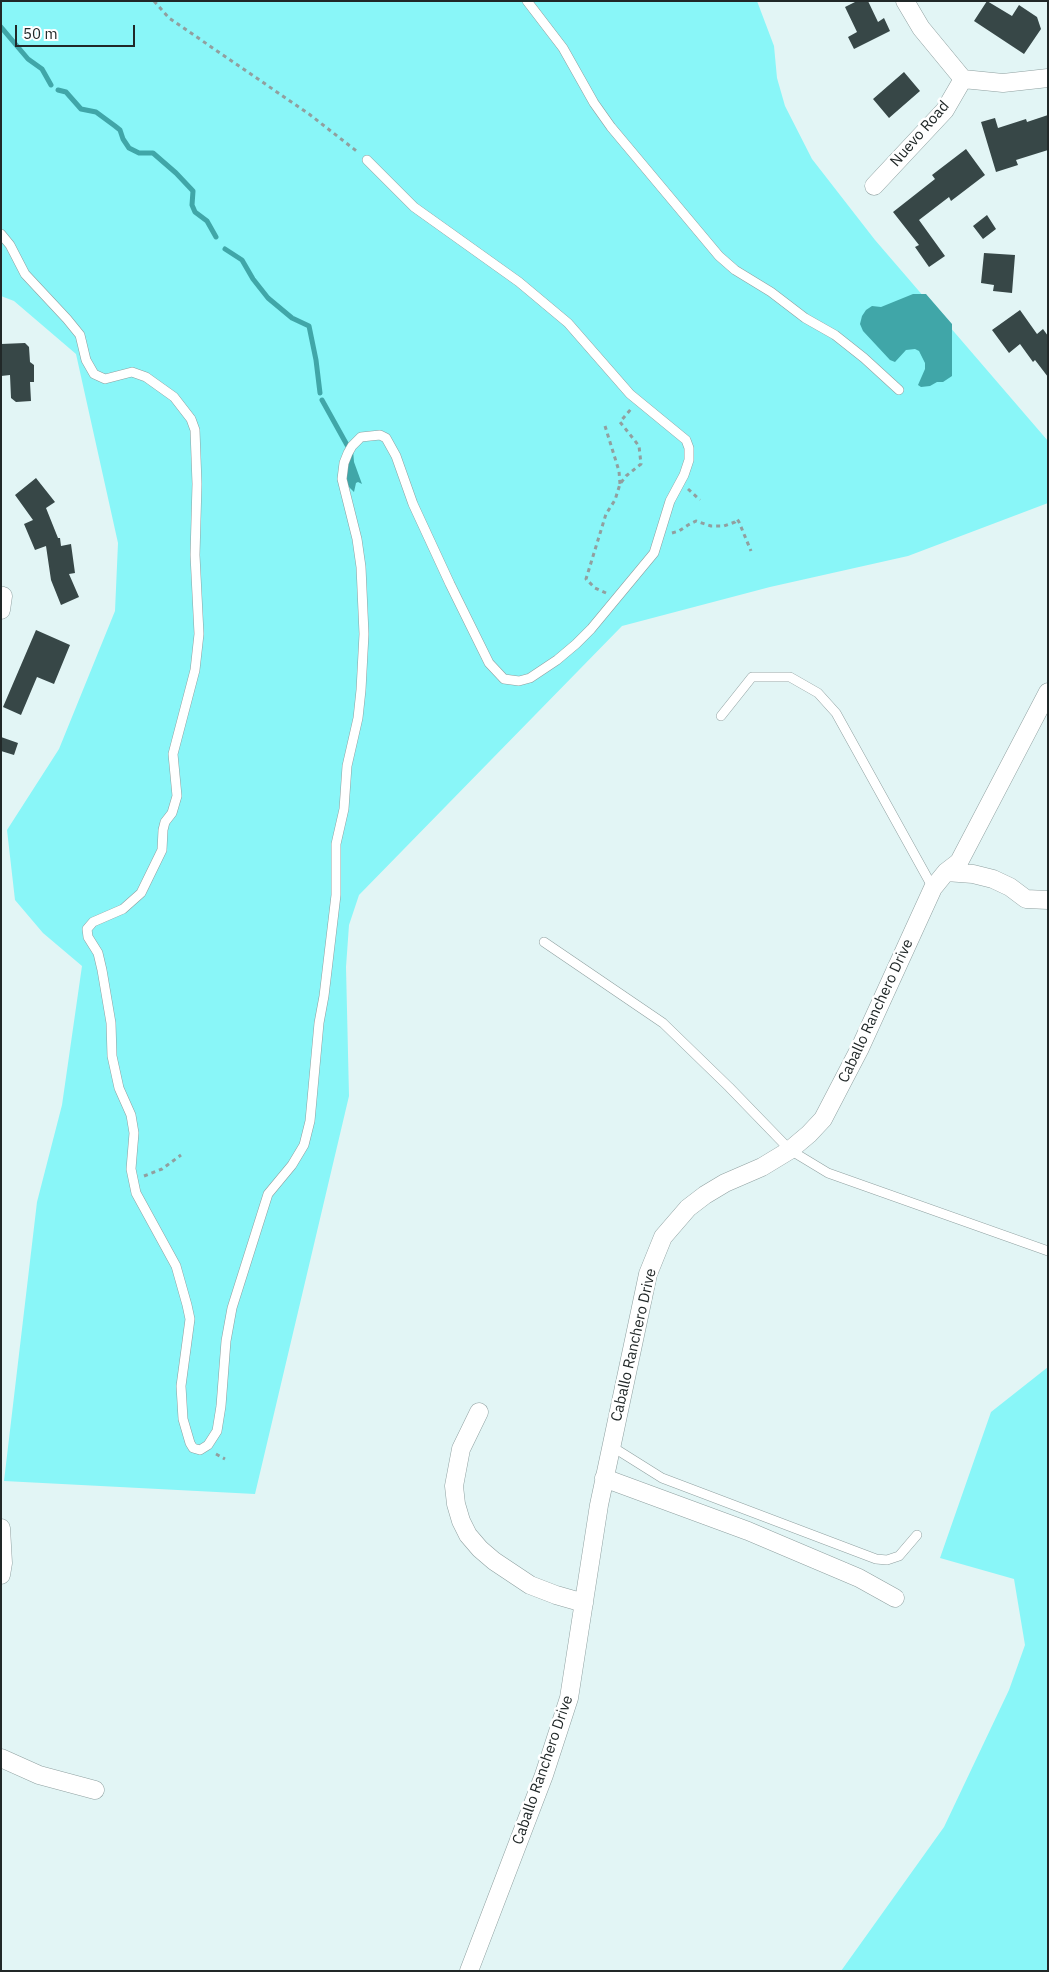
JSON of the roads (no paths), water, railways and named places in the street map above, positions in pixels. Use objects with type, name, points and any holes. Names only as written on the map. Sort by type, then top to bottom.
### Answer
[{"type":"street","points":[[905,1],[921,28],[962,79],[1003,83],[1048,78]]},
{"type":"street","name":"Nuevo Road","points":[[874,186],[945,110],[962,79]]},
{"type":"street","name":"Caballo Ranchero Drive","points":[[469,1971],[544,1775],[569,1698],[604,1478],[648,1274],[663,1237],[688,1208],[706,1195],[725,1183],[762,1167],[790,1150],[817,1126],[838,1092],[860,1048],[933,888],[953,867],[1048,692]]},
{"type":"street","points":[[1048,716],[953,867],[993,879],[1010,887],[1026,899],[1048,900]]},
{"type":"street","points":[[479,1412],[461,1449],[454,1486],[456,1504],[465,1528],[480,1549],[530,1585],[584,1603]]},
{"type":"street","points":[[604,1478],[748,1530],[859,1578],[895,1598]]},
{"type":"street","points":[[1,1528],[3,1563],[1,1575]]},
{"type":"street","points":[[1,1758],[39,1775],[95,1790]]},
{"type":"lane","points":[[529,3],[563,48],[594,102],[611,127],[719,256],[735,270],[771,292],[805,318],[835,336],[864,358],[899,390]]},
{"type":"lane","points":[[1,234],[10,245],[25,274],[80,335],[86,360],[94,374],[105,379],[132,372],[146,377],[174,397],[191,419],[195,430],[197,476],[195,555],[199,634],[195,670],[173,754],[177,796],[172,813],[163,830],[162,850],[141,893],[123,909],[92,922],[87,929],[88,937],[98,953],[103,977],[110,1023],[112,1056],[119,1088],[132,1116],[134,1133],[131,1169],[136,1193],[176,1266],[187,1305],[190,1319],[181,1386],[183,1419],[190,1444],[193,1448],[202,1449],[208,1445],[217,1431],[222,1406],[226,1341],[232,1308],[268,1194],[292,1165],[304,1145],[310,1121],[319,1023],[333,927],[336,844],[344,809],[347,766],[358,718],[364,634],[357,539],[342,479],[344,462],[352,446],[361,437],[374,434],[380,435],[386,438],[392,446],[413,504],[453,591],[489,663],[504,680],[524,680],[557,660],[591,629],[654,553],[670,501],[688,467],[689,448],[682,437],[638,400],[573,329],[551,308],[489,260],[414,207],[367,160]]},
{"type":"lane","points":[[721,716],[752,677],[790,677],[818,693],[836,713],[933,888]]},
{"type":"lane","points":[[544,942],[663,1023],[790,1150],[828,1173],[1048,1251]]},
{"type":"lane","points":[[611,1446],[662,1478],[876,1559],[887,1560],[899,1556],[917,1534]]},
{"type":"waterway","points":[[1,27],[28,59],[42,69],[51,85]]},
{"type":"waterway","points":[[58,90],[66,92],[81,109],[96,112],[120,130],[129,148],[139,153],[153,153],[176,173],[193,191],[192,205],[195,212],[207,221],[216,237]]},
{"type":"waterway","points":[[225,249],[242,260],[253,279],[268,298],[292,318],[309,326],[320,393]]},
{"type":"waterway","points":[[322,400],[347,445]]}]
